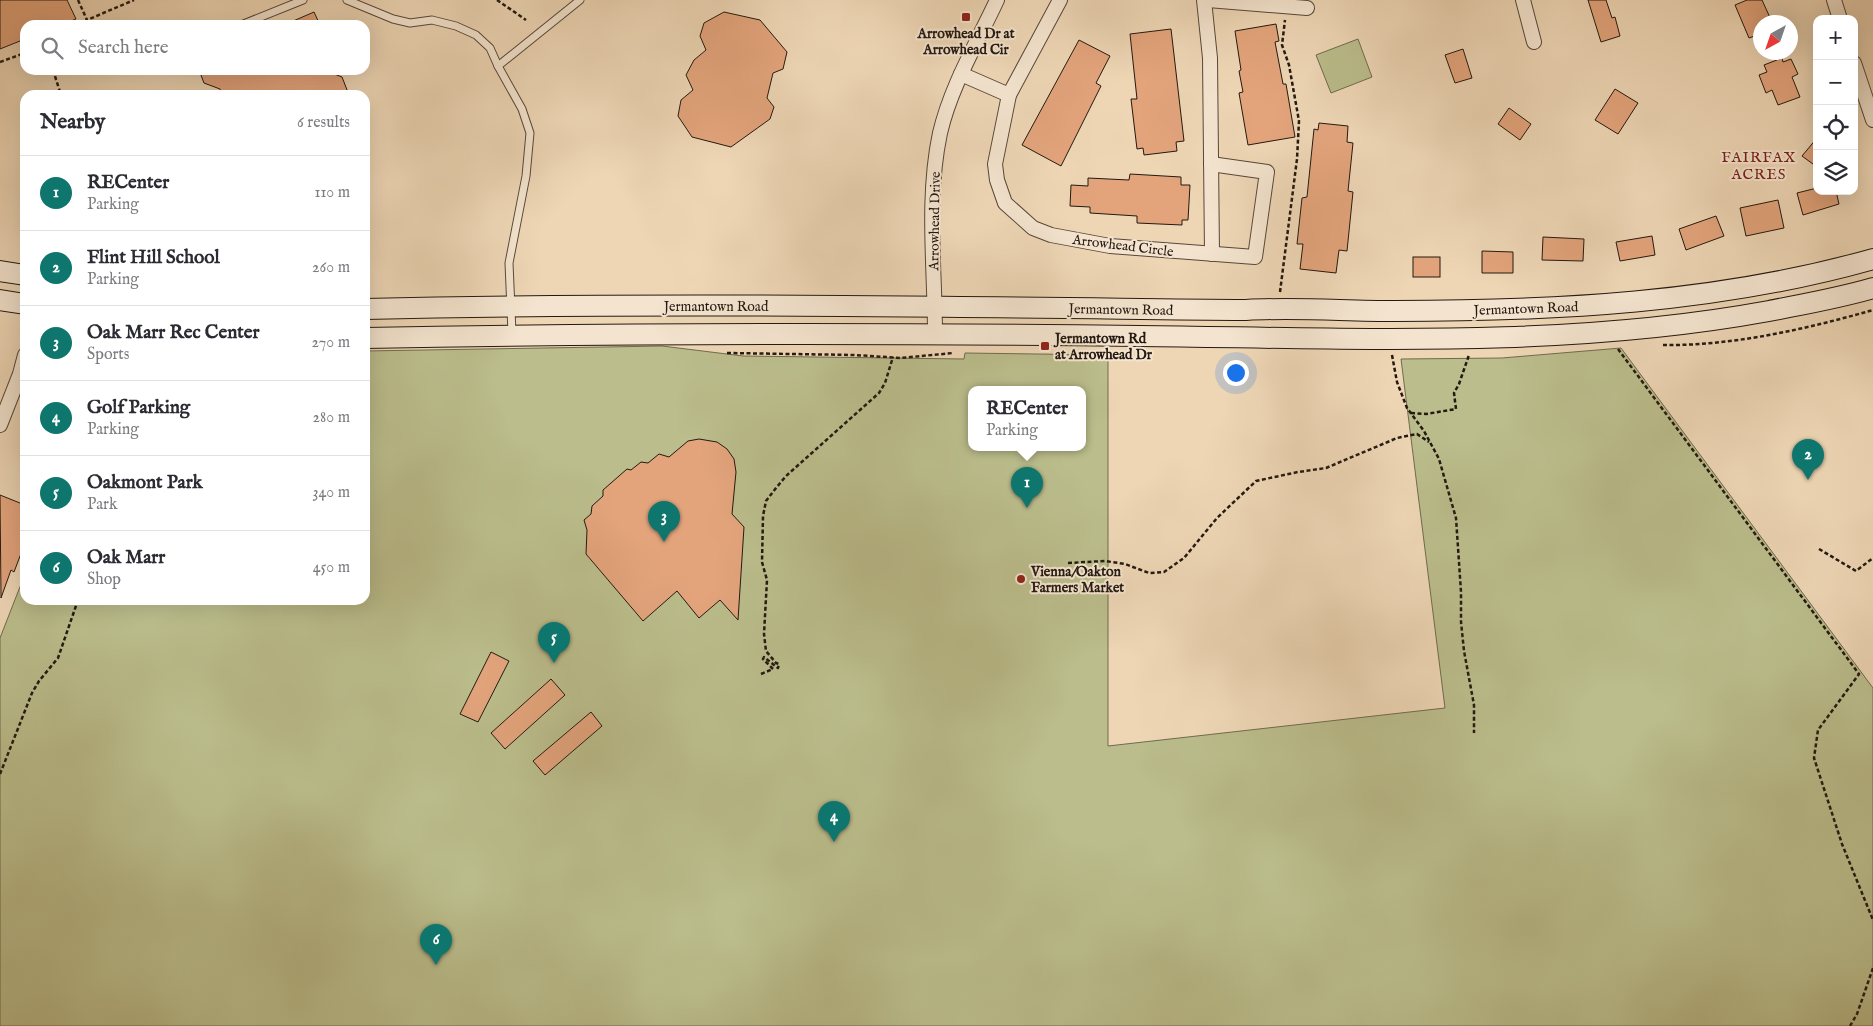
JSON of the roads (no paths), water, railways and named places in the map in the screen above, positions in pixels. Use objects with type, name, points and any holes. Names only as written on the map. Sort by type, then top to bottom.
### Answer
[{"type":"main road","name":"Jermantown Road","points":[[370,309],[511,306],[935,306],[1246,310],[1279,308],[1392,311],[1551,308],[1664,298],[1715,291],[1799,276],[1873,259]]},
{"type":"main road","points":[[0,271],[20,274]]},
{"type":"main road","name":"Jermantown Road","points":[[370,338],[512,335],[1527,337],[1674,326],[1804,304],[1873,288]]},
{"type":"main road","points":[[0,300],[20,303]]},
{"type":"street","name":"Arrowhead Drive","points":[[935,335],[932,197],[935,161],[947,109],[961,74],[997,0]]},
{"type":"street","name":"Arrowhead Circle","points":[[1060,0],[1009,95],[995,164],[997,180],[1005,203],[1033,228],[1051,235],[1110,246],[1255,258],[1267,172],[1211,164]]},
{"type":"street","points":[[1212,254],[1210,58],[1206,0],[1307,8]]},
{"type":"street","points":[[1523,0],[1534,42]]},
{"type":"street","points":[[1834,0],[1839,15]]},
{"type":"street","points":[[961,74],[1009,95]]},
{"type":"street","points":[[1858,74],[1873,120]]},
{"type":"street","points":[[0,425],[20,374]]},
{"type":"lane","points":[[253,20],[303,0]]},
{"type":"lane","points":[[347,0],[394,19],[410,23],[432,20],[456,26],[476,35],[490,48],[522,109],[530,133],[526,176],[508,263],[512,335]]},
{"type":"lane","points":[[498,66],[580,0]]},
{"type":"place","name":"Arrowhead Dr at Arrowhead Cir","points":[[966,17]]},
{"type":"place","name":"Jermantown Rd at Arrowhead Dr","points":[[1045,346]]},
{"type":"place","name":"Flint Hill School","points":[[1808,480]]},
{"type":"place","name":"RECenter","points":[[1027,508]]},
{"type":"place","name":"Oak Marr Rec Center","points":[[664,542]]},
{"type":"place","name":"Vienna/Oakton Farmers Market","points":[[1021,579]]},
{"type":"place","name":"Oakmont Park","points":[[554,663]]},
{"type":"place","name":"Golf Parking","points":[[834,842]]},
{"type":"place","name":"Oak Marr","points":[[436,965]]},
{"type":"district","name":"FAIRFAX ACRES","points":[[1759,166]]}]
